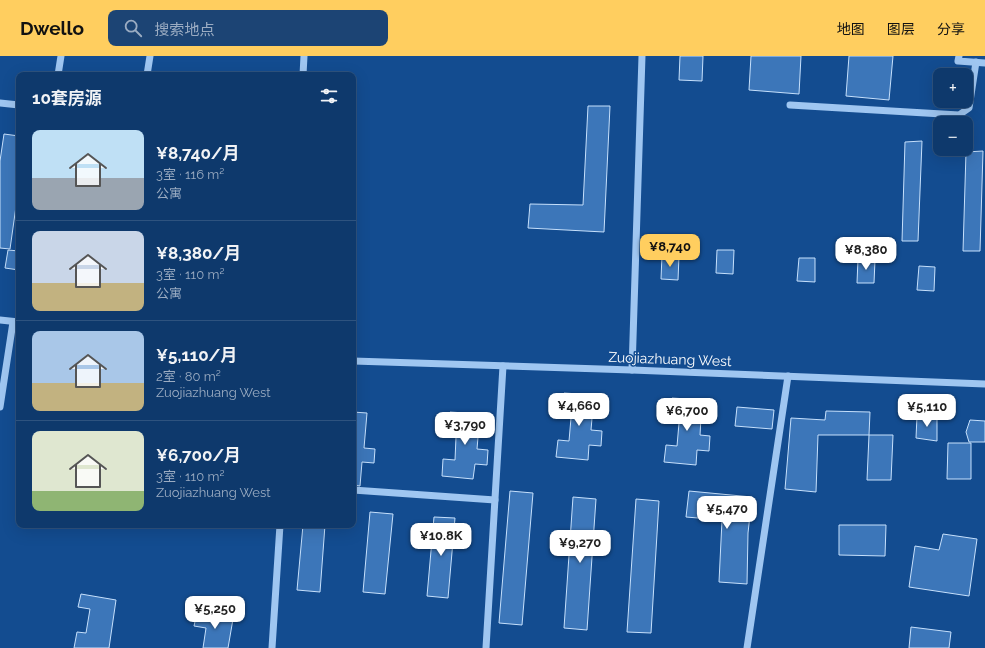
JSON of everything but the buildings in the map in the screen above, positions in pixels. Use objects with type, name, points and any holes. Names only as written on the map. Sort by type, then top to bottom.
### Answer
[{"type":"street","points":[[58,72],[61,56]]},
{"type":"street","points":[[147,72],[150,56]]},
{"type":"street","points":[[303,72],[304,56]]},
{"type":"street","points":[[632,370],[642,56]]},
{"type":"street","points":[[959,56],[958,61],[985,63]]},
{"type":"street","points":[[790,106],[959,115],[969,108],[976,62]]},
{"type":"street","points":[[0,103],[16,105]]},
{"type":"street","points":[[0,320],[16,322],[0,407]]},
{"type":"street","name":"Zuojiazhuang West","points":[[356,361],[985,384]]},
{"type":"street","points":[[486,648],[503,366]]},
{"type":"street","points":[[747,648],[788,376]]},
{"type":"street","points":[[356,490],[495,500]]},
{"type":"street","points":[[272,648],[280,528]]}]
